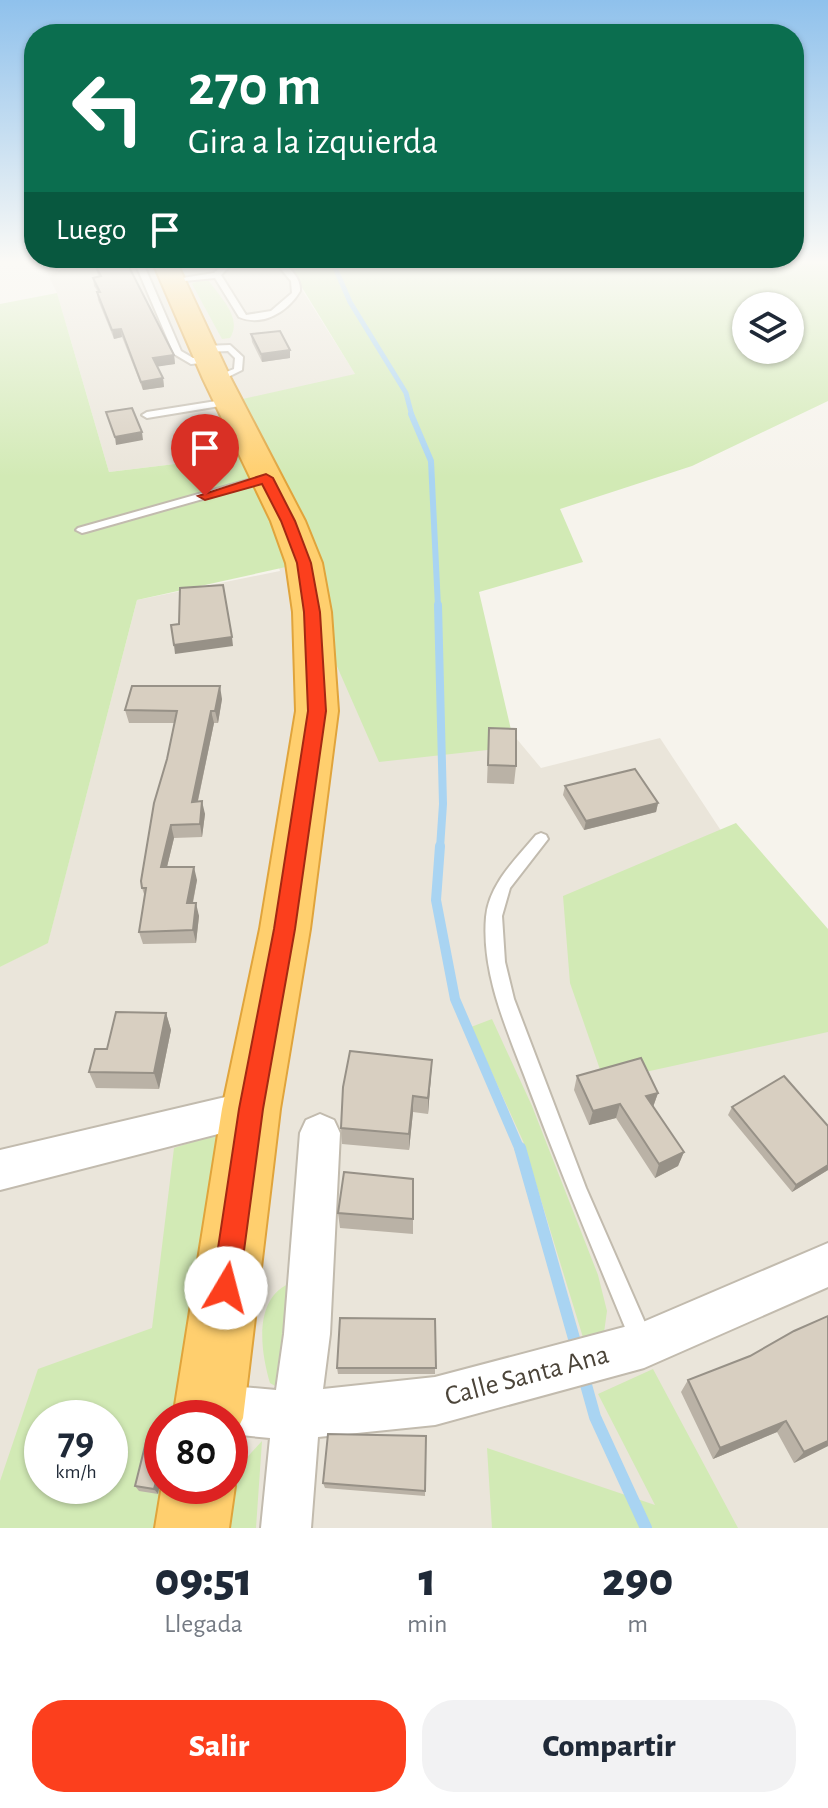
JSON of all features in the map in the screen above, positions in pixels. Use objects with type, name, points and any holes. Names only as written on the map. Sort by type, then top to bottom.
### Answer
[{"type":"highway","points":[[197,334],[288,521],[304,563],[312,612],[317,711],[285,929],[251,1109],[211,1400]]},
{"type":"highway","points":[[192,1528],[195,1504]]},
{"type":"street","points":[[0,1170],[251,1109]]},
{"type":"street","points":[[286,1528],[307,1334],[320,1133]]},
{"type":"street","name":"Calle Santa Ana","points":[[248,1414],[296,1416],[435,1401],[632,1348],[828,1265]]},
{"type":"lane","points":[[147,415],[215,372]]},
{"type":"lane","points":[[82,530],[266,478]]},
{"type":"lane","points":[[541,839],[503,886],[494,916],[497,962],[505,999],[632,1348]]},
{"type":"shaded area","points":[[69,334],[330,334],[378,410],[511,732],[541,768],[660,738],[810,966],[828,973],[828,1528],[0,1528],[0,967],[48,942],[137,600],[280,571],[249,455],[109,472]]},
{"type":"green space","points":[[0,334],[69,334],[109,472],[249,455],[229,402],[355,374],[331,334],[732,334],[732,364],[804,364],[804,334],[828,334],[828,401],[692,466],[560,509],[583,562],[479,592],[515,747],[379,762],[336,664],[304,563],[137,600],[48,943],[0,967]]},
{"type":"green space","points":[[219,334],[231,334],[230,338],[222,339]]},
{"type":"green space","points":[[736,823],[828,929],[828,1032],[604,1081],[570,983],[563,896]]},
{"type":"green space","points":[[492,1019],[532,1106],[598,1275],[607,1311],[603,1340],[585,1344],[523,1141],[471,1027]]},
{"type":"green space","points":[[213,1135],[225,1136],[192,1400],[144,1400],[144,1504],[166,1504],[172,1528],[0,1528],[0,1481],[24,1410],[24,1504],[128,1504],[128,1400],[27,1400],[38,1369],[152,1328],[174,1148]]},
{"type":"green space","points":[[293,1282],[282,1390],[270,1383],[262,1340],[263,1325],[271,1299],[280,1289]]},
{"type":"green space","points":[[653,1369],[738,1528],[492,1528],[487,1448],[655,1505],[598,1394]]},
{"type":"green space","points":[[262,1441],[256,1528],[227,1528],[232,1504],[248,1504],[248,1456]]},
{"type":"building","points":[[123,334],[163,334],[174,355],[153,358],[163,378],[141,382]]},
{"type":"building","points":[[251,334],[282,334],[290,350],[261,354]]},
{"type":"building","points":[[132,408],[142,432],[115,437],[106,412]]},
{"type":"building","points":[[223,585],[232,637],[174,645],[171,625],[179,624],[180,588]]},
{"type":"building","points":[[132,686],[220,686],[215,711],[211,711],[192,802],[202,801],[200,824],[171,825],[161,867],[194,867],[187,903],[196,903],[193,930],[139,932],[146,888],[142,888],[141,881],[154,803],[177,711],[125,710]]},
{"type":"building","points":[[489,728],[516,729],[516,766],[488,765]]},
{"type":"building","points":[[635,769],[658,803],[586,821],[565,786]]},
{"type":"building","points":[[116,1012],[166,1013],[154,1073],[89,1072],[95,1049],[107,1049]]},
{"type":"building","points":[[350,1051],[432,1060],[428,1098],[413,1096],[409,1134],[341,1128],[343,1087]]},
{"type":"building","points":[[641,1058],[658,1093],[646,1096],[684,1152],[659,1164],[620,1104],[593,1111],[577,1076]]},
{"type":"building","points":[[784,1076],[828,1126],[828,1165],[796,1185],[732,1107]]},
{"type":"building","points":[[344,1172],[413,1179],[413,1219],[338,1213]]},
{"type":"building","points":[[828,1316],[828,1441],[804,1452],[786,1421],[720,1448],[688,1380],[750,1356]]},
{"type":"building","points":[[340,1318],[435,1319],[436,1368],[337,1368]]},
{"type":"building","points":[[328,1434],[426,1436],[425,1491],[323,1483]]},
{"type":"building","points":[[144,1450],[144,1487],[135,1486]]},
{"type":"waterway","points":[[370,334],[406,393],[412,416]]},
{"type":"waterway","points":[[411,414],[431,461],[438,607]]},
{"type":"waterway","points":[[438,605],[443,804],[440,848]]},
{"type":"waterway","points":[[440,846],[436,900],[455,999],[520,1150]]},
{"type":"waterway","points":[[520,1148],[577,1349]]},
{"type":"waterway","points":[[583,1374],[595,1417],[646,1528]]},
{"type":"route","points":[[205,496],[266,478],[288,521],[304,563],[312,612],[317,711],[285,929],[251,1109],[226,1288]]}]
